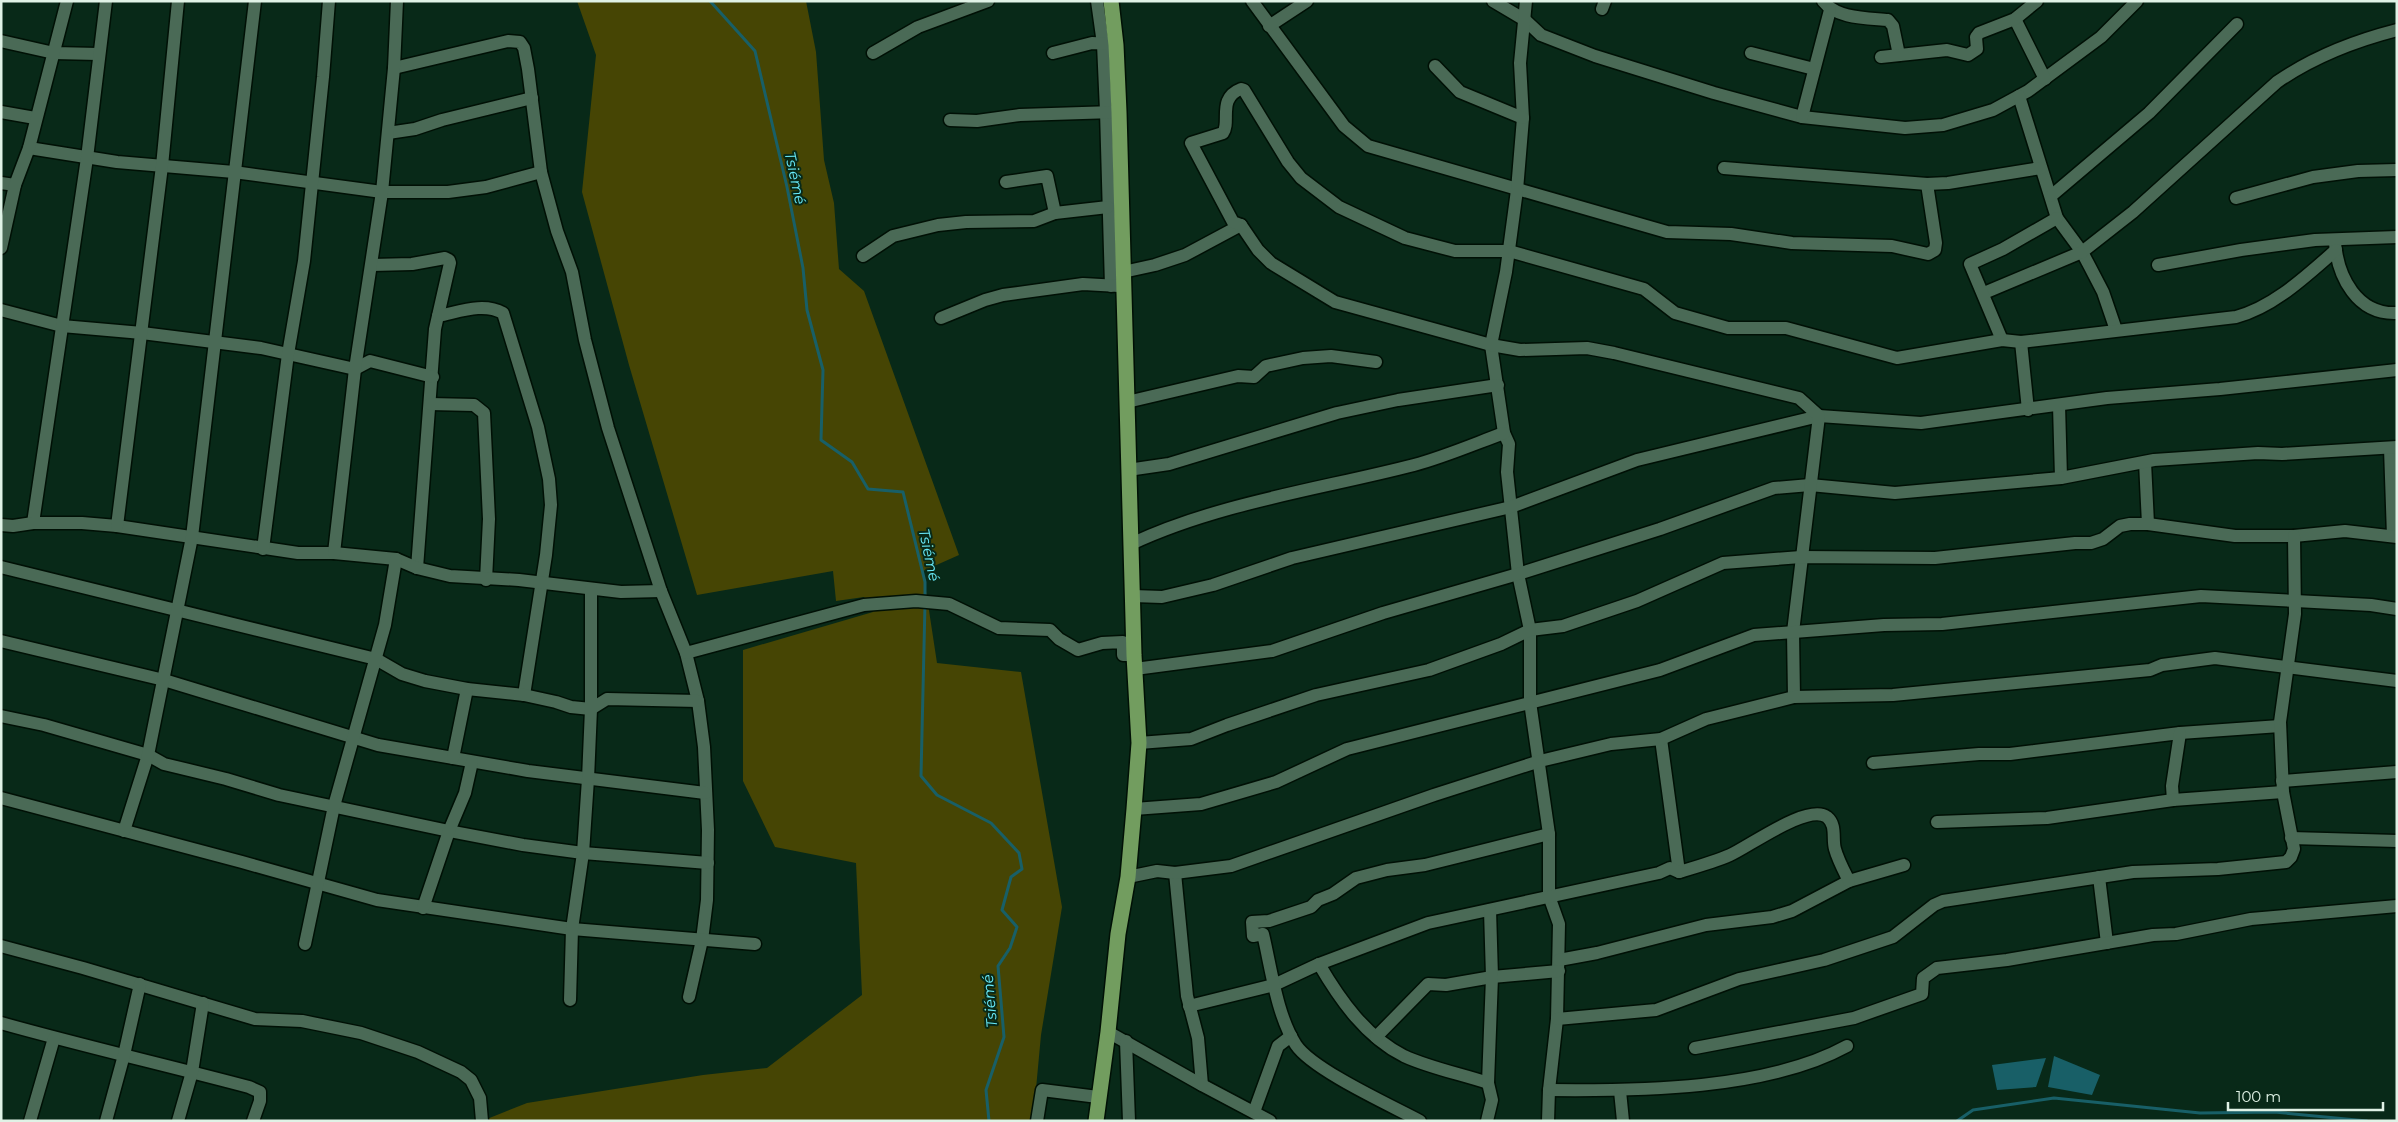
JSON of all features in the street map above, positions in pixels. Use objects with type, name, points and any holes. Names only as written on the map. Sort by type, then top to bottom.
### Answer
[{"type":"main road","points":[[1096,1121],[1108,1032],[1118,934],[1128,877],[1139,743],[1134,662],[1127,402],[1119,281],[1110,44],[1111,1]]},
{"type":"street","points":[[1,248],[16,185],[29,148],[35,118],[67,1]]},
{"type":"street","points":[[33,523],[87,158],[98,54],[106,1]]},
{"type":"street","points":[[117,526],[162,166],[178,1]]},
{"type":"street","points":[[124,830],[148,755],[192,537],[234,172],[256,1]]},
{"type":"street","points":[[263,549],[288,354],[304,261],[329,1]]},
{"type":"street","points":[[334,553],[355,369],[382,192],[394,68],[397,1]]},
{"type":"street","points":[[874,53],[918,28],[988,1]]},
{"type":"street","points":[[1053,53],[1092,43],[1110,44],[1098,1]]},
{"type":"street","points":[[1252,1],[1344,126],[1368,146],[1667,232],[1731,234],[1792,243],[1892,246],[1928,254],[1935,250],[1936,244],[1927,184]]},
{"type":"street","points":[[1269,26],[1307,1]]},
{"type":"street","points":[[1493,1],[1525,20],[1540,35],[1595,56],[1714,93],[1802,117],[1905,128],[1943,126],[1993,110],[2019,96],[2045,79],[2101,36],[2137,1]]},
{"type":"street","points":[[1526,1],[1520,63],[1523,118],[1517,190],[1509,251],[1492,345],[1504,433],[1509,444],[1508,472],[1518,574],[1530,630],[1530,702],[1549,834],[1549,896],[1559,924],[1557,1019],[1549,1090],[1548,1121]]},
{"type":"street","points":[[1881,57],[1947,50],[1968,55],[1977,49],[1976,37],[1979,32],[2015,19],[2036,1]]},
{"type":"street","points":[[1802,117],[1814,69],[1826,6],[1858,17],[1888,20],[1892,26],[1899,55]]},
{"type":"street","points":[[2015,19],[2045,79]]},
{"type":"street","points":[[2051,196],[2150,113],[2237,24]]},
{"type":"street","points":[[1984,293],[2082,252],[2133,212],[2277,82],[2298,67],[2323,55],[2397,30]]},
{"type":"street","points":[[1,41],[54,53],[98,54]]},
{"type":"street","points":[[394,68],[514,41],[520,42],[524,48],[541,172],[557,231],[572,272],[585,340],[608,428],[661,590],[686,653],[698,701],[704,747],[708,862],[707,900],[702,940],[689,998]]},
{"type":"street","points":[[1751,53],[1814,69]]},
{"type":"street","points":[[1435,66],[1460,92],[1523,118]]},
{"type":"street","points":[[1819,416],[1807,404],[1793,397],[1614,353],[1588,348],[1520,350],[1492,345],[1335,302],[1271,263],[1258,250],[1241,225],[1233,222],[1191,143],[1223,133],[1226,127],[1224,114],[1227,104],[1235,91],[1241,89],[1244,90],[1288,162],[1301,178],[1338,207],[1405,238],[1454,251],[1509,251],[1644,288],[1675,313],[1728,328],[1786,328],[1897,358],[2002,340],[2021,342],[2248,314],[2300,281],[2335,245]]},
{"type":"street","points":[[2019,96],[2057,218],[2082,252],[2103,292],[2116,330]]},
{"type":"street","points":[[388,133],[415,129],[442,120],[532,98]]},
{"type":"street","points":[[1,112],[35,118]]},
{"type":"street","points":[[950,120],[977,121],[1020,115],[1113,112],[1108,207],[1119,281]]},
{"type":"street","points":[[29,148],[87,158],[234,172],[382,192],[448,192],[486,187],[541,172]]},
{"type":"street","points":[[1724,168],[1927,184],[1948,183],[2041,168]]},
{"type":"street","points":[[2236,198],[2313,177],[2338,173],[2397,170]]},
{"type":"street","points":[[1006,182],[1048,176],[1056,213]]},
{"type":"street","points":[[1,183],[16,185]]},
{"type":"street","points":[[863,256],[893,236],[938,225],[966,222],[1034,221],[1056,213],[1108,207]]},
{"type":"street","points":[[2002,340],[1984,293],[1970,264],[1972,261],[2003,249],[2057,218]]},
{"type":"street","points":[[941,318],[985,300],[1003,295],[1119,281],[1155,265],[1185,255],[1241,225]]},
{"type":"street","points":[[2158,265],[2241,250],[2314,240],[2335,245],[2397,238]]},
{"type":"street","points":[[2335,245],[2341,274],[2356,298],[2368,307],[2397,313]]},
{"type":"street","points":[[372,265],[412,264],[445,258],[449,260],[438,316],[417,568]]},
{"type":"street","points":[[438,316],[482,307],[495,308],[503,313],[538,427],[549,479],[551,505],[524,695]]},
{"type":"street","points":[[1,310],[62,326],[215,342],[288,354],[355,369],[370,361],[433,377]]},
{"type":"street","points":[[2021,342],[2028,410]]},
{"type":"street","points":[[1127,402],[1238,376],[1254,378],[1266,366],[1303,358],[1331,356],[1376,362]]},
{"type":"street","points":[[1133,596],[1162,597],[1213,585],[1292,558],[1511,507],[1637,460],[1819,416],[1921,423],[2107,398],[2220,389],[2397,370]]},
{"type":"street","points":[[1128,470],[1169,464],[1337,413],[1398,400],[1498,385]]},
{"type":"street","points":[[430,404],[474,405],[484,413],[489,519],[486,580]]},
{"type":"street","points":[[2059,405],[2061,478]]},
{"type":"street","points":[[1794,697],[1793,632],[1819,416]]},
{"type":"street","points":[[1131,544],[1155,533],[1240,507],[1421,462],[1504,433]]},
{"type":"street","points":[[686,653],[864,605],[916,602],[949,604],[999,628],[1050,630],[1059,639],[1078,650],[1102,643],[1122,642],[1124,655],[1134,662],[1272,651],[1383,613],[1660,530],[1774,488],[1810,486],[1895,493],[2061,478],[2145,462],[2258,452],[2282,454],[2393,447],[2395,537],[2345,531],[2294,536],[2235,536],[2148,524],[2130,524],[2120,526],[2103,539],[2091,543],[2074,543],[1935,558],[1801,557],[1723,563],[1638,601],[1563,626],[1530,630],[1501,644],[1429,670],[1316,695],[1227,724],[1191,739],[1139,743]]},
{"type":"street","points":[[2145,462],[2148,524]]},
{"type":"street","points":[[1,525],[82,523],[117,526],[263,549],[298,553],[334,553],[396,558],[417,568],[450,576],[541,583],[591,590],[622,592],[661,590]]},
{"type":"street","points":[[1557,1019],[1656,1010],[1739,979],[1824,960],[1884,941],[1899,933],[1934,905],[1943,901],[2133,872],[2218,869],[2286,862],[2291,857],[2294,849],[2283,787],[2280,726],[2295,601],[2294,536]]},
{"type":"street","points":[[305,944],[334,806],[385,626],[396,558]]},
{"type":"street","points":[[1,566],[376,659],[402,674],[466,689],[524,695],[571,707],[591,709],[607,699],[698,701]]},
{"type":"street","points":[[570,1000],[572,929],[583,853],[588,779],[591,709],[591,590]]},
{"type":"street","points":[[1134,809],[1201,804],[1276,782],[1347,749],[1660,670],[1754,635],[1942,624],[2201,596],[2371,605],[2397,609]]},
{"type":"street","points":[[1,641],[164,680],[378,745],[472,762],[588,779],[705,793]]},
{"type":"street","points":[[1128,877],[1157,871],[1174,873],[1231,866],[1434,795],[1540,761],[1611,744],[1661,739],[1706,719],[1794,697],[1893,695],[2150,670],[2162,665],[2215,658],[2287,669],[2397,681]]},
{"type":"street","points":[[453,758],[466,689]]},
{"type":"street","points":[[1,716],[44,725],[148,755],[164,764],[280,795],[449,831],[523,845],[583,853],[708,862]]},
{"type":"street","points":[[1873,763],[1979,754],[2010,754],[2180,733],[2280,726]]},
{"type":"street","points":[[2173,800],[2172,786],[2180,733]]},
{"type":"street","points":[[1661,739],[1679,872]]},
{"type":"street","points":[[423,908],[449,831],[465,793],[472,762]]},
{"type":"street","points":[[1937,822],[2047,818],[2397,772]]},
{"type":"street","points":[[1,798],[377,900],[572,929],[755,944]]},
{"type":"street","points":[[1189,1006],[1274,985],[1319,964],[1428,923],[1659,873],[1670,868],[1679,872],[1728,855],[1759,840],[1786,822],[1819,814],[1827,817],[1833,824],[1834,848],[1849,881]]},
{"type":"street","points":[[1420,1121],[1316,1064],[1297,1046],[1291,1036],[1274,985],[1263,934],[1253,936],[1252,922],[1269,921],[1311,907],[1318,900],[1333,894],[1356,878],[1387,870],[1425,865],[1549,834]]},
{"type":"street","points":[[2291,838],[2397,842]]},
{"type":"street","points":[[1376,1037],[1405,1005],[1428,984],[1446,985],[1559,966],[1597,953],[1706,925],[1772,917],[1792,910],[1849,881],[1904,865]]},
{"type":"street","points":[[1174,873],[1189,1006],[1199,1045],[1202,1085]]},
{"type":"street","points":[[2099,877],[2107,943]]},
{"type":"street","points":[[1694,1048],[1854,1018],[1922,994],[1922,978],[1937,968],[2008,960],[2153,935],[2176,934],[2251,919],[2397,906]]},
{"type":"street","points":[[1487,1121],[1492,1100],[1488,1083],[1492,977],[1490,910]]},
{"type":"street","points":[[1,946],[140,984],[255,1019],[302,1021],[361,1033],[418,1052],[461,1072],[471,1080],[480,1098],[482,1121]]},
{"type":"street","points":[[1319,964],[1367,1031],[1404,1055],[1488,1083]]},
{"type":"street","points":[[106,1121],[124,1055],[140,984]]},
{"type":"street","points":[[178,1121],[192,1072],[203,1003]]},
{"type":"street","points":[[1,1023],[249,1087],[260,1092],[260,1101],[253,1121]]},
{"type":"street","points":[[1108,1032],[1270,1121]]},
{"type":"street","points":[[1254,1112],[1275,1052],[1278,1046],[1291,1036]]},
{"type":"street","points":[[30,1121],[54,1038]]},
{"type":"street","points":[[1126,1041],[1129,1121]]},
{"type":"street","points":[[1549,1090],[1620,1091],[1656,1089],[1753,1077],[1827,1057],[1847,1046]]},
{"type":"street","points":[[1037,1121],[1042,1090],[1098,1098]]},
{"type":"street","points":[[1620,1091],[1623,1121]]},
{"type":"shaded area","points":[[577,1],[806,1],[816,52],[824,160],[834,203],[839,269],[864,291],[959,555],[923,571],[937,663],[1021,672],[1062,907],[1041,1035],[1033,1121],[482,1121],[527,1103],[703,1075],[767,1068],[862,995],[856,863],[775,847],[743,781],[743,650],[873,612],[864,597],[836,601],[833,571],[697,595],[629,365],[582,192],[596,55]]},
{"type":"water","points":[[2054,1056],[2100,1075],[2092,1095],[2048,1087]]},
{"type":"water","points":[[2046,1058],[2036,1087],[1997,1090],[1992,1065]]},
{"type":"waterway","name":"Tsiémé","points":[[710,1],[755,51],[787,187],[803,268],[807,310],[823,370],[821,440],[852,462],[868,489],[903,492],[925,582],[925,598]]},
{"type":"waterway","name":"Tsiémé","points":[[925,604],[921,776],[937,795],[991,823],[1019,853],[1022,869],[1011,877],[1002,910],[1017,927],[1010,948],[998,966],[1004,1037],[986,1090],[989,1121]]},
{"type":"waterway","points":[[1957,1121],[1973,1110],[2054,1098],[2200,1113],[2274,1112],[2367,1121]]}]
